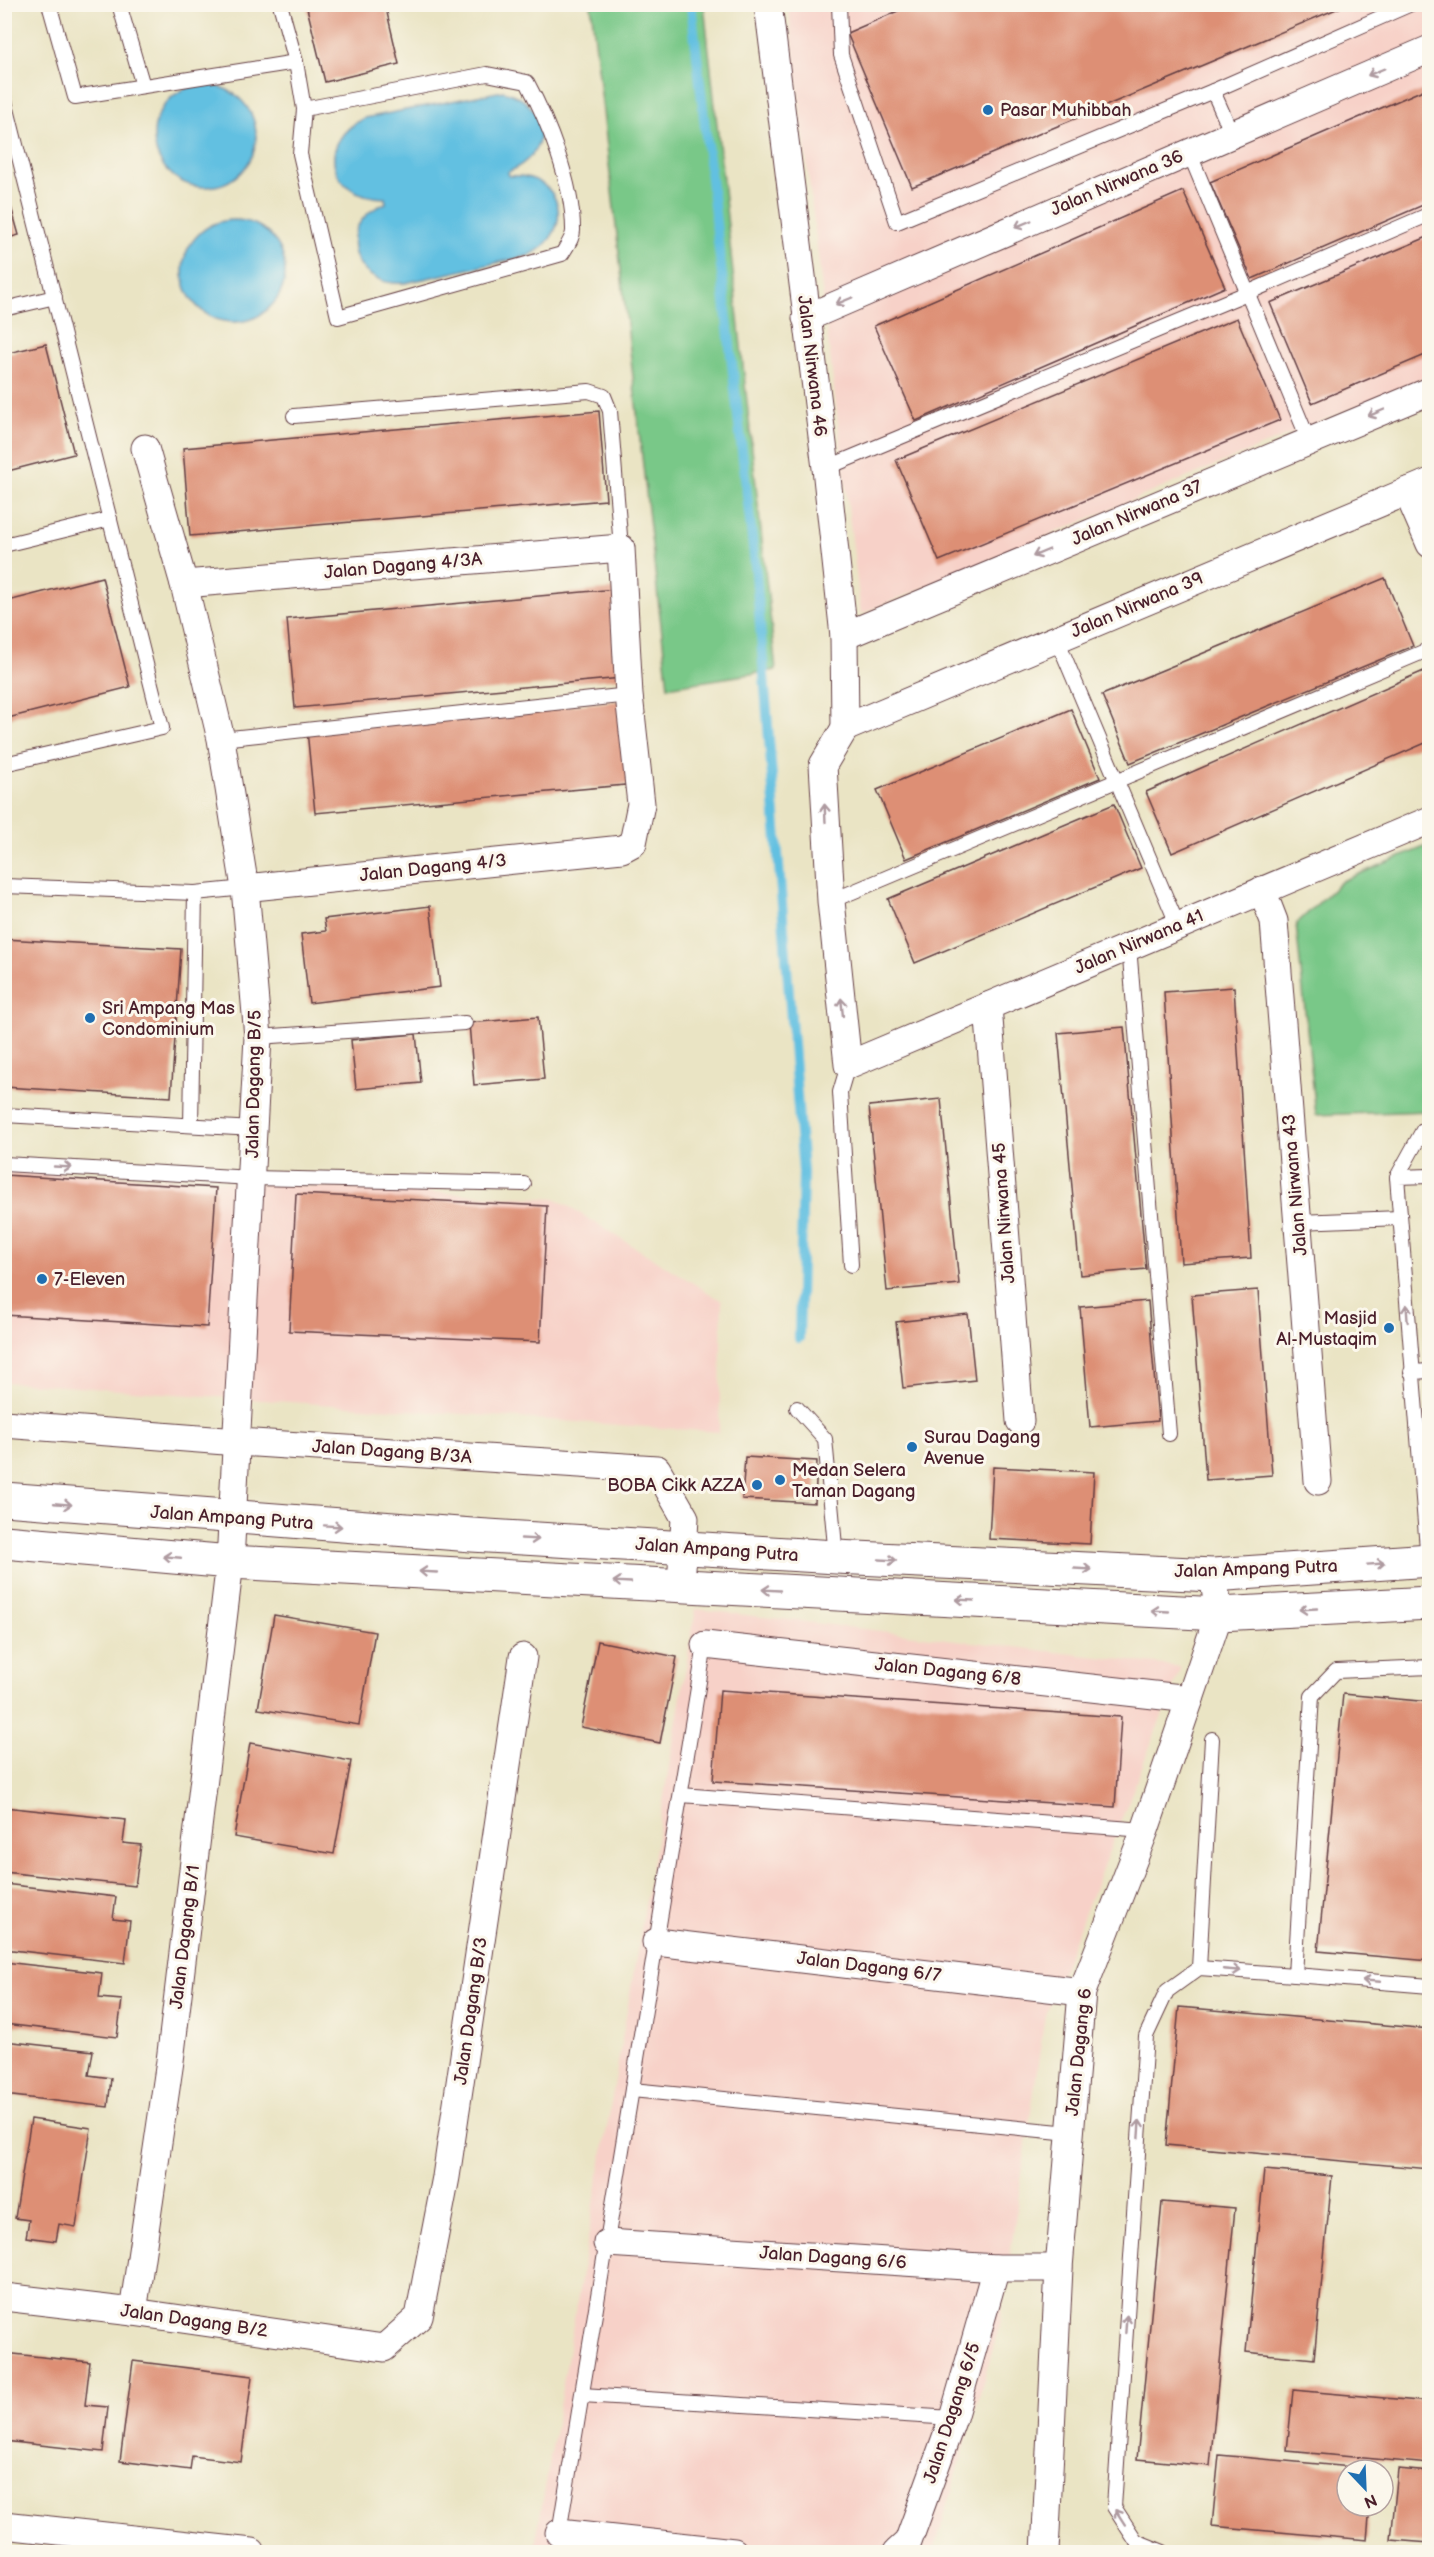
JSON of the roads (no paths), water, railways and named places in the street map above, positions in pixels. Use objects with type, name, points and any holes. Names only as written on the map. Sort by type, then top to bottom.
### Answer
[{"type":"street","name":"Jalan Nirwana 46","points":[[768,4],[826,468],[844,636],[845,728]]},
{"type":"street","name":"Jalan Nirwana 36","points":[[806,318],[1430,49]]},
{"type":"street","name":"Jalan Nirwana 37","points":[[844,636],[1430,391]]},
{"type":"street","name":"Jalan Dagang B/5","points":[[145,448],[184,584],[221,739],[245,888],[258,1037],[233,1519]]},
{"type":"street","points":[[1418,486],[1430,544]]},
{"type":"street","name":"Jalan Nirwana 39","points":[[845,728],[1418,486]]},
{"type":"street","name":"Jalan Dagang 4/3A","points":[[184,584],[621,548]]},
{"type":"street","points":[[621,548],[629,695]]},
{"type":"street","name":"Jalan Dagang 4/3","points":[[245,888],[622,849],[633,843],[641,804],[629,695]]},
{"type":"street","points":[[845,728],[823,765],[831,901],[848,1065]]},
{"type":"street","name":"Jalan Nirwana 41","points":[[848,1065],[1430,820]]},
{"type":"street","name":"Jalan Nirwana 43","points":[[1262,890],[1274,921],[1318,1481]]},
{"type":"street","name":"Jalan Nirwana 45","points":[[988,1006],[1020,1421]]},
{"type":"street","name":"Jalan Dagang B/3A","points":[[4,1424],[238,1442],[657,1469],[685,1518],[681,1586]]},
{"type":"street","name":"Jalan Ampang Putra","points":[[4,1499],[233,1519],[836,1557],[1213,1575],[1429,1561]]},
{"type":"street","name":"Jalan Dagang B/1","points":[[133,2312],[170,2061],[231,1562],[233,1519]]},
{"type":"street","name":"Jalan Ampang Putra","points":[[4,1542],[231,1562],[1219,1614],[1430,1603]]},
{"type":"street","name":"Jalan Dagang 6","points":[[1045,2553],[1059,2268],[1082,1992],[1145,1830],[1219,1614],[1213,1575]]},
{"type":"street","name":"Jalan Dagang 6/8","points":[[705,1645],[1190,1699]]},
{"type":"street","name":"Jalan Dagang B/3","points":[[384,2348],[419,2317],[422,2305],[446,2176],[523,1657]]},
{"type":"street","name":"Jalan Dagang 6/7","points":[[656,1942],[1082,1992]]},
{"type":"street","name":"Jalan Dagang 6/6","points":[[607,2243],[996,2268],[1059,2268]]},
{"type":"street","name":"Jalan Dagang 6/5","points":[[897,2553],[908,2542],[953,2418],[996,2268]]},
{"type":"street","name":"Jalan Dagang B/2","points":[[4,2297],[133,2312],[384,2348]]},
{"type":"street","points":[[4,2525],[252,2553]]},
{"type":"street","points":[[559,2533],[734,2553]]},
{"type":"lane","points":[[49,4],[75,97],[296,62]]},
{"type":"lane","points":[[119,4],[143,86]]},
{"type":"lane","points":[[280,4],[296,62],[304,109],[300,154],[338,317],[562,254],[574,231],[563,171],[541,108],[526,82],[487,74],[304,109]]},
{"type":"lane","points":[[840,5],[841,56],[897,222],[1214,91],[1411,4]]},
{"type":"lane","points":[[1214,91],[1232,134]]},
{"type":"lane","points":[[4,97],[162,728],[4,764]]},
{"type":"lane","points":[[1189,152],[1310,441]]},
{"type":"lane","points":[[826,468],[1247,293],[1430,214]]},
{"type":"lane","points":[[4,309],[54,297]]},
{"type":"lane","points":[[294,416],[589,391],[604,396],[610,411],[621,548]]},
{"type":"lane","points":[[4,545],[110,519]]},
{"type":"lane","points":[[1057,639],[1178,926]]},
{"type":"lane","points":[[831,901],[1430,649]]},
{"type":"lane","points":[[221,739],[629,695]]},
{"type":"lane","points":[[4,886],[195,893],[245,888]]},
{"type":"lane","points":[[191,1125],[195,893]]},
{"type":"lane","points":[[1129,946],[1168,1434]]},
{"type":"lane","points":[[258,1037],[465,1023]]},
{"type":"lane","points":[[848,1065],[840,1092],[851,1265]]},
{"type":"lane","points":[[4,1115],[254,1129]]},
{"type":"lane","points":[[1429,1561],[1411,1372],[1397,1177],[1423,1130],[1430,1130]]},
{"type":"lane","points":[[4,1164],[252,1178],[524,1184]]},
{"type":"lane","points":[[1397,1177],[1430,1176]]},
{"type":"lane","points":[[1298,1222],[1400,1218]]},
{"type":"lane","points":[[1411,1372],[1430,1371]]},
{"type":"lane","points":[[797,1408],[825,1439],[836,1557]]},
{"type":"lane","points":[[559,2533],[705,1645]]},
{"type":"lane","points":[[1295,1975],[1312,1695],[1336,1671],[1430,1667]]},
{"type":"lane","points":[[1199,1968],[1212,1739]]},
{"type":"lane","points":[[681,1795],[1145,1830]]},
{"type":"lane","points":[[1163,2553],[1136,2541],[1114,2507],[1146,2036],[1167,1992],[1199,1968],[1430,1986]]},
{"type":"lane","points":[[632,2090],[1070,2133]]},
{"type":"lane","points":[[582,2395],[953,2418]]},
{"type":"water","points":[[205,85],[224,89],[241,100],[252,117],[256,136],[252,155],[241,172],[224,183],[205,187],[186,183],[169,172],[158,155],[154,136],[158,117],[169,100],[186,89]]},
{"type":"water","points":[[503,91],[519,97],[538,117],[539,141],[533,153],[523,164],[508,172],[509,176],[528,177],[542,184],[552,193],[558,206],[558,220],[544,246],[528,256],[405,283],[386,282],[371,275],[360,265],[355,252],[354,238],[359,225],[369,212],[386,203],[385,198],[366,196],[351,189],[340,179],[335,167],[334,153],[339,140],[349,128],[365,118]]},
{"type":"water","points":[[234,220],[253,224],[270,235],[281,252],[285,271],[281,290],[270,307],[253,318],[234,322],[215,318],[198,307],[187,290],[183,271],[187,252],[198,235],[215,224]]},
{"type":"waterway","points":[[691,4],[756,573],[803,1172],[799,1338]]},
{"type":"place","name":"Pasar Muhibbah","points":[[988,110]]},
{"type":"place","name":"Sri Ampang Mas Condominium","points":[[90,1018]]},
{"type":"place","name":"7-Eleven","points":[[42,1279]]},
{"type":"place","name":"Masjid Al-Mustaqim","points":[[1389,1328]]},
{"type":"place","name":"Surau Dagang Avenue","points":[[912,1447]]},
{"type":"place","name":"Medan Selera Taman Dagang","points":[[780,1480]]},
{"type":"place","name":"BOBA Cikk AZZA","points":[[757,1485]]}]
